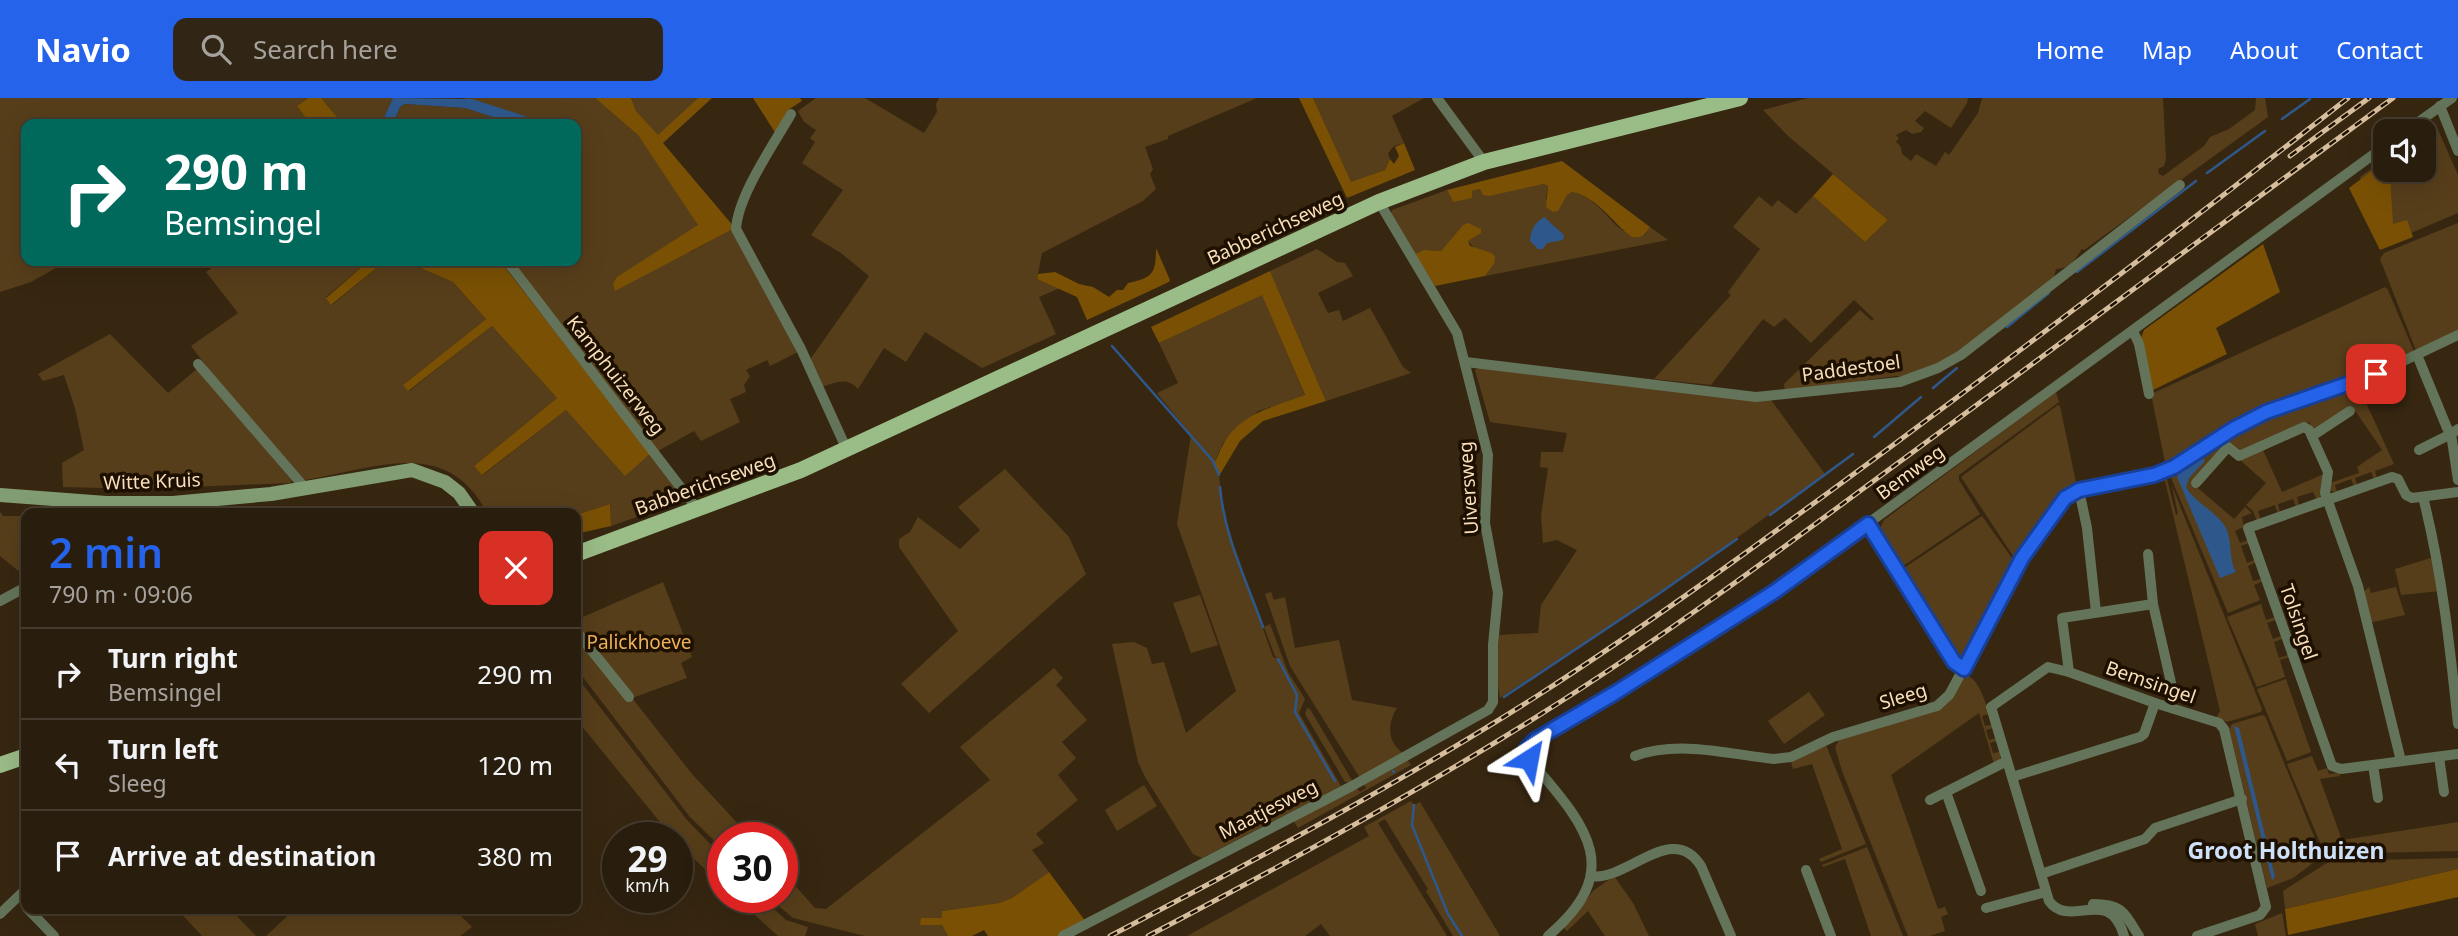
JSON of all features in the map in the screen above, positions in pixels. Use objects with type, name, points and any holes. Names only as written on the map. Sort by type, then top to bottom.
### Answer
[{"type":"main road","name":"Babberichseweg","points":[[581,552],[802,470],[1379,202],[1485,162],[1740,98]]},
{"type":"main road","name":"Witte Kruis","points":[[0,495],[106,508],[306,489],[412,470],[445,482],[459,493],[470,508]]},
{"type":"main road","points":[[0,765],[21,758]]},
{"type":"street","points":[[1437,98],[1485,162]]},
{"type":"street","points":[[2422,119],[2452,98]]},
{"type":"street","points":[[2440,106],[2458,150]]},
{"type":"street","points":[[791,114],[749,190],[738,213],[736,229],[800,349],[847,450]]},
{"type":"street","name":"Bemweg","points":[[1591,876],[1592,861],[1584,830],[1576,815],[1529,759],[1527,748],[1535,740],[1615,693],[1774,592],[2373,155]]},
{"type":"street","name":"Paddestoel","points":[[1466,362],[1756,397],[1900,382],[1938,368],[1961,355],[2180,185]]},
{"type":"street","name":"Uiversweg","points":[[1379,202],[1457,333],[1488,455],[1485,523],[1498,593],[1493,645],[1493,702],[1488,710]]},
{"type":"street","name":"Kamphuizerweg","points":[[511,266],[698,510]]},
{"type":"street","points":[[2133,331],[2139,344],[2149,394]]},
{"type":"street","name":"Sleeg","points":[[1635,756],[1652,750],[1672,748],[1785,759],[1833,737],[1937,706],[1949,695],[2022,558],[2060,502],[2079,490],[2154,475],[2181,463],[2257,416],[2376,374],[2458,335]]},
{"type":"street","points":[[2417,355],[2455,431],[2458,480]]},
{"type":"street","points":[[198,364],[306,489]]},
{"type":"street","points":[[2312,436],[2350,411]]},
{"type":"street","points":[[2196,484],[2228,447],[2239,456],[2304,427],[2309,429],[2328,472],[2325,491],[2327,500],[2358,586],[2401,761]]},
{"type":"street","points":[[2419,450],[2455,431]]},
{"type":"street","name":"Tolsingel","points":[[2423,497],[2408,498],[2398,479],[2392,477],[2248,528],[2329,762],[2341,769],[2458,754]]},
{"type":"street","points":[[2079,490],[2087,528],[2096,612]]},
{"type":"street","points":[[2458,492],[2423,497],[2442,584],[2458,724]]},
{"type":"street","points":[[1868,524],[1954,662],[1964,669]]},
{"type":"street","points":[[2148,554],[2153,604],[2172,687],[2168,706]]},
{"type":"street","points":[[0,601],[21,590]]},
{"type":"street","points":[[2069,672],[2062,618],[2153,604]]},
{"type":"street","points":[[581,637],[629,697]]},
{"type":"street","name":"Bemsingel","points":[[2047,896],[1991,707],[2045,668],[2053,668],[2222,726],[2242,799],[2266,907],[2260,915],[2197,936]]},
{"type":"street","points":[[2012,777],[2140,737],[2155,703]]},
{"type":"street","name":"Maatjesweg","points":[[1063,936],[1352,786],[1488,710]]},
{"type":"street","points":[[2439,757],[2444,792]]},
{"type":"street","points":[[1930,800],[2007,761]]},
{"type":"street","points":[[2373,765],[2378,798]]},
{"type":"street","points":[[1946,792],[1981,891]]},
{"type":"street","points":[[2040,874],[2145,839],[2155,828],[2242,799]]},
{"type":"street","points":[[1548,936],[1573,911],[1591,876],[1606,876],[1668,849],[1685,850],[1695,858],[1731,936]]},
{"type":"street","points":[[1806,870],[1830,936]]},
{"type":"street","points":[[0,914],[21,894]]},
{"type":"street","points":[[1986,908],[2047,896]]},
{"type":"street","points":[[2047,896],[2054,907],[2063,911],[2109,912],[2118,918],[2124,936]]},
{"type":"street","points":[[2047,896],[2056,904],[2113,904],[2123,911],[2139,936]]},
{"type":"street","points":[[17,898],[21,902]]},
{"type":"street","points":[[33,914],[54,936]]},
{"type":"green space","points":[[0,98],[308,98],[297,106],[306,119],[21,119],[21,266],[59,266],[31,282],[0,292]]},
{"type":"green space","points":[[321,98],[393,98],[383,119],[339,119]]},
{"type":"green space","points":[[463,98],[595,98],[638,135],[694,216],[698,226],[690,252],[735,228],[798,352],[770,366],[767,360],[746,370],[750,376],[744,385],[746,392],[730,399],[740,422],[701,441],[694,431],[658,451],[515,266],[581,266],[581,119],[527,119],[525,116]]},
{"type":"green space","points":[[631,98],[698,98],[658,136],[636,111]]},
{"type":"green space","points":[[816,98],[865,98],[924,133],[937,112],[936,104],[939,98],[1257,98],[1145,147],[1153,169],[1150,174],[1156,189],[1143,201],[1042,253],[1037,279],[1060,288],[1039,297],[1056,334],[982,368],[925,332],[906,362],[884,348],[858,389],[845,382],[821,387],[809,361],[869,276],[841,253],[811,235],[843,190],[802,163],[815,142],[810,138],[816,130],[804,122],[798,111]]},
{"type":"green space","points":[[1313,98],[1424,98],[1392,116],[1404,143],[1394,146],[1388,153],[1390,159],[1385,170],[1351,183]]},
{"type":"green space","points":[[1808,98],[1968,98],[1951,128],[1925,111],[1915,121],[1924,128],[1921,132],[1912,134],[1906,130],[1896,135],[1899,138],[1896,142],[1901,147],[1902,154],[1911,161],[1916,154],[1936,166],[1945,152],[1949,155],[1978,113],[1982,98],[2163,98],[2166,159],[2164,166],[2158,169],[2163,176],[2204,146],[2210,137],[2229,129],[2255,110],[2256,98],[2265,98],[2268,117],[2082,249],[2072,263],[2056,269],[2054,277],[1974,342],[1943,361],[1902,377],[1785,392],[1784,384],[1860,310],[1872,321],[1874,319],[1854,300],[1811,343],[1785,318],[1774,327],[1763,319],[1711,385],[1654,379],[1731,295],[1728,292],[1760,249],[1733,227],[1759,196],[1772,207],[1778,200],[1796,214],[1813,196],[1865,242],[1888,220],[1788,136],[1763,110]]},
{"type":"green space","points":[[405,104],[465,108],[499,119],[395,119],[400,107]]},
{"type":"green space","points":[[2436,125],[2458,175],[2458,213],[2385,244],[2360,177],[2373,168],[2373,182],[2436,182]]},
{"type":"green space","points":[[1543,184],[1548,186],[1546,199],[1572,192],[1582,195],[1598,206],[1621,229],[1645,235],[1650,227],[1668,240],[1485,276],[1494,264],[1492,253],[1474,248],[1468,241],[1478,235],[1463,225],[1441,251],[1424,250],[1415,254],[1390,214],[1392,210],[1447,190],[1453,202],[1480,189]]},
{"type":"green space","points":[[2458,223],[2458,333],[2417,353],[2380,259],[2384,253]]},
{"type":"green space","points":[[1317,249],[1337,262],[1345,263],[1353,276],[1318,293],[1328,313],[1339,310],[1343,321],[1370,308],[1403,367],[1411,373],[1326,401],[1270,271]]},
{"type":"green space","points":[[214,266],[363,266],[326,297],[332,305],[379,266],[416,266],[453,282],[486,319],[404,384],[409,391],[492,326],[557,398],[474,466],[483,475],[566,410],[625,475],[650,454],[685,500],[611,526],[610,504],[581,513],[581,508],[484,508],[470,488],[451,473],[429,465],[381,465],[305,480],[216,379],[191,346],[238,313],[206,272]]},
{"type":"green space","points":[[2385,287],[2415,354],[2294,398],[2166,467],[2151,394]]},
{"type":"green space","points":[[1262,294],[1305,396],[1258,411],[1223,443],[1214,463],[1219,476],[1224,518],[1273,657],[1279,659],[1275,656],[1264,627],[1270,624],[1288,672],[1305,699],[1299,713],[1341,786],[1202,858],[1193,854],[1138,762],[1112,644],[1134,642],[1147,648],[1152,664],[1164,662],[1186,733],[1236,691],[1177,524],[1191,435],[1157,393],[1178,383],[1159,343]]},
{"type":"green space","points":[[110,334],[168,393],[197,369],[292,481],[141,489],[63,487],[62,463],[84,450],[75,408],[64,375],[43,381],[38,374]]},
{"type":"green space","points":[[1479,368],[1771,400],[1825,474],[1676,582],[1500,698],[1496,672],[1499,635],[1538,633],[1541,605],[1577,550],[1557,540],[1543,543],[1541,516],[1548,468],[1540,467],[1541,452],[1563,452],[1567,433],[1490,422],[1475,370]]},
{"type":"green space","points":[[2373,380],[2377,389],[2363,396],[2394,464],[2375,471],[2377,478],[2374,479],[2371,472],[2355,478],[2357,485],[2354,486],[2351,479],[2335,485],[2337,492],[2330,491],[2330,483],[2359,473],[2357,467],[2382,450],[2352,406],[2316,430],[2309,422],[2241,452],[2224,439],[2255,421]]},
{"type":"green space","points":[[2056,392],[2059,402],[1959,475],[1959,480],[1980,514],[1900,568],[1880,534],[1884,520]]},
{"type":"green space","points":[[2058,405],[2077,487],[2017,562],[1961,477]]},
{"type":"green space","points":[[2224,441],[2226,443],[2192,483],[2234,519],[2245,507],[2252,513],[2242,517],[2244,527],[2235,531],[2240,543],[2248,540],[2249,543],[2241,546],[2247,563],[2256,562],[2248,566],[2253,581],[2263,581],[2254,585],[2260,600],[2228,613],[2169,473]]},
{"type":"green space","points":[[2263,450],[2282,492],[2324,474],[2320,498],[2317,500],[2313,492],[2297,497],[2299,506],[2296,507],[2293,499],[2278,504],[2278,514],[2275,505],[2258,511],[2261,520],[2257,521],[2253,511],[2246,505],[2266,483],[2240,460]]},
{"type":"green space","points":[[1005,469],[1069,537],[1086,574],[929,713],[901,684],[958,631],[899,547],[899,539],[910,532],[918,517],[960,549],[980,530],[958,507]]},
{"type":"green space","points":[[2166,475],[2176,515],[2178,514],[2172,486],[2261,712],[2227,722],[2216,718],[2220,711],[2165,481],[2087,493],[2084,497],[2084,493]]},
{"type":"green space","points":[[0,512],[3,516],[21,516],[21,573],[0,556]]},
{"type":"green space","points":[[1982,516],[2016,564],[1960,660],[1901,570]]},
{"type":"green space","points":[[2434,557],[2440,591],[2401,595],[2395,569]]},
{"type":"green space","name":"Palickhoeve","points":[[663,582],[692,657],[681,663],[687,678],[632,698],[692,774],[736,822],[707,822],[707,833],[690,817],[581,675],[581,618]]},
{"type":"green space","points":[[2369,587],[2371,593],[2396,587],[2405,615],[2373,622],[2370,620],[2363,592]]},
{"type":"green space","points":[[1271,592],[1274,600],[1285,597],[1295,648],[1339,640],[1352,700],[1397,708],[1391,721],[1390,733],[1395,745],[1404,754],[1360,778],[1290,666],[1265,594]]},
{"type":"green space","points":[[1200,595],[1218,645],[1191,653],[1173,603]]},
{"type":"green space","points":[[2261,604],[2266,620],[2275,617],[2276,620],[2267,623],[2273,639],[2281,636],[2282,639],[2274,642],[2279,658],[2289,657],[2280,660],[2285,677],[2257,687],[2227,617]]},
{"type":"green space","points":[[1054,668],[1063,678],[1056,685],[1087,720],[1062,742],[1076,758],[1058,775],[1078,800],[1036,834],[1044,843],[1032,850],[1049,872],[1012,898],[999,903],[942,911],[942,918],[921,925],[942,925],[948,936],[865,936],[793,918],[787,913],[798,913],[798,889],[815,908],[826,909],[990,780],[960,747]]},
{"type":"green space","points":[[1966,675],[1975,681],[1983,697],[1989,714],[1982,716],[1985,726],[1992,725],[1993,728],[1986,730],[1989,740],[1996,738],[1997,741],[1990,743],[1993,753],[2000,752],[2000,760],[1994,764],[1979,713],[1891,775],[1938,909],[1945,907],[1948,914],[1941,917],[1945,931],[1930,936],[1908,936],[1842,771],[1835,747],[1839,740],[1919,715]]},
{"type":"green space","points":[[2286,679],[2311,752],[2287,761],[2257,689]]},
{"type":"green space","points":[[581,682],[689,822],[660,822],[581,725]]},
{"type":"green space","points":[[1809,692],[1825,715],[1784,744],[1768,721]]},
{"type":"green space","points":[[1307,708],[1353,782],[1345,782],[1305,714]]},
{"type":"green space","points":[[2265,716],[2322,856],[2293,878],[2267,888],[2229,729],[2232,724]]},
{"type":"green space","points":[[1826,745],[1866,844],[1821,862],[1819,859],[1842,849],[1812,764],[1793,769],[1791,762],[1794,758]]},
{"type":"green space","points":[[2312,756],[2318,771],[2327,768],[2329,774],[2339,773],[2340,776],[2320,779],[2342,840],[2458,822],[2458,851],[2325,854],[2287,764]]},
{"type":"green space","points":[[1407,759],[1411,765],[1298,828],[1293,820],[1356,787],[1360,792],[1366,788],[1363,783]]},
{"type":"green space","points":[[1144,785],[1157,806],[1117,831],[1105,810]]},
{"type":"green space","points":[[1411,801],[1414,805],[1420,802],[1500,936],[1453,936],[1385,819],[1378,823],[1447,936],[1330,936],[1321,924],[1305,936],[1187,936],[1369,836],[1364,827]]},
{"type":"green space","points":[[693,826],[707,841],[707,871],[693,858]]},
{"type":"green space","points":[[1867,847],[1903,936],[1871,936],[1845,859],[1823,867],[1822,865]]},
{"type":"green space","points":[[2458,858],[2458,869],[2285,909],[2283,891],[2330,861]]},
{"type":"green space","points":[[1614,876],[1633,903],[1649,936],[1605,936],[1588,911],[1567,931],[1564,928],[1593,891]]},
{"type":"green space","points":[[753,913],[778,913],[786,920],[808,927],[805,936],[778,936]]},
{"type":"green space","points":[[2282,913],[2286,936],[2258,936],[2255,924]]},
{"type":"green space","points":[[182,914],[235,914],[256,936],[202,936]]},
{"type":"green space","points":[[290,914],[459,914],[472,927],[460,936],[266,936]]},
{"type":"shaded area","points":[[308,98],[321,98],[339,119],[306,119],[297,106]]},
{"type":"shaded area","points":[[595,98],[631,98],[636,111],[658,135],[698,98],[712,98],[663,143],[735,228],[615,291],[613,284],[617,277],[698,225],[638,135]]},
{"type":"shaded area","points":[[753,98],[800,98],[802,101],[788,110],[776,134]]},
{"type":"shaded area","points":[[1299,98],[1313,98],[1351,182],[1385,170],[1390,159],[1394,164],[1399,156],[1395,147],[1404,143],[1415,170],[1347,198]]},
{"type":"shaded area","points":[[1562,161],[1650,227],[1641,236],[1632,237],[1590,199],[1572,192],[1567,195],[1558,211],[1553,212],[1546,207],[1548,186],[1543,184],[1489,196],[1483,195],[1480,189],[1472,191],[1472,198],[1453,202],[1447,190]]},
{"type":"shaded area","points":[[2373,170],[2373,182],[2390,182],[2393,224],[2407,220],[2413,237],[2380,250],[2349,188]]},
{"type":"shaded area","points":[[1833,174],[1888,220],[1865,242],[1813,196]]},
{"type":"shaded area","points":[[1468,223],[1481,229],[1481,233],[1468,241],[1470,246],[1492,253],[1495,257],[1494,264],[1485,276],[1435,286],[1415,254],[1424,250],[1441,251],[1463,225]]},
{"type":"shaded area","points":[[2263,244],[2280,292],[2216,328],[2227,354],[2153,390],[2141,338],[2144,330]]},
{"type":"shaded area","points":[[1156,248],[1169,282],[1087,320],[1077,297],[1037,279],[1038,274],[1055,272],[1079,284],[1093,287],[1109,297],[1117,290],[1123,290],[1128,283],[1143,279],[1151,273],[1154,269]]},
{"type":"shaded area","points":[[363,266],[379,266],[331,305],[326,298]]},
{"type":"shaded area","points":[[416,266],[504,266],[650,454],[625,476],[566,410],[482,475],[474,466],[557,398],[492,326],[408,391],[403,385],[486,319],[453,282]]},
{"type":"shaded area","points":[[1270,271],[1326,401],[1263,421],[1240,441],[1219,476],[1214,463],[1224,443],[1240,424],[1260,412],[1305,395],[1262,295],[1159,343],[1151,327]]},
{"type":"shaded area","points":[[610,504],[611,526],[581,533],[581,513]]},
{"type":"shaded area","points":[[2458,869],[2458,897],[2288,935],[2285,909]]},
{"type":"shaded area","points":[[1049,872],[1086,922],[1059,936],[988,936],[984,930],[972,936],[948,936],[942,925],[920,925],[921,918],[942,918],[942,911],[999,903],[1012,898]]},
{"type":"water","points":[[393,98],[472,99],[528,119],[499,119],[465,108],[405,104],[400,107],[395,119],[383,119]]},
{"type":"water","points":[[1544,217],[1564,235],[1563,240],[1547,243],[1543,249],[1538,249],[1530,241],[1530,237],[1534,227]]},
{"type":"water","points":[[2203,458],[2205,461],[2189,478],[2186,487],[2226,528],[2236,572],[2220,578],[2177,477],[2181,471]]},
{"type":"water","points":[[2234,726],[2239,728],[2275,877],[2272,880]]},
{"type":"waterway","points":[[2282,119],[2310,99]]},
{"type":"waterway","points":[[2207,173],[2265,131]]},
{"type":"waterway","points":[[2077,272],[2196,181]]},
{"type":"waterway","points":[[2007,327],[2049,293]]},
{"type":"waterway","points":[[1112,346],[1213,461],[1219,475]]},
{"type":"waterway","points":[[1933,388],[1957,368]]},
{"type":"waterway","points":[[1874,437],[1921,397]]},
{"type":"waterway","points":[[1770,515],[1853,454]]},
{"type":"waterway","points":[[1220,487],[1231,541],[1263,627]]},
{"type":"waterway","points":[[1504,697],[1737,539]]},
{"type":"waterway","points":[[1278,659],[1297,695],[1295,712],[1335,781]]},
{"type":"waterway","points":[[1414,805],[1412,825],[1448,914],[1462,936]]},
{"type":"railway","points":[[1110,936],[1379,791],[1537,696],[1625,638],[1940,410],[2348,98]]},
{"type":"railway","points":[[2290,156],[2369,98]]},
{"type":"railway","points":[[1148,936],[1434,779],[1640,649],[1796,538],[2393,98]]},
{"type":"district","name":"Groot Holthuizen","points":[[2286,850]]},
{"type":"route","points":[[1529,759],[1527,748],[1535,740],[1615,693],[1774,592],[1868,524],[1954,662],[1964,669],[2022,558],[2060,502],[2071,493],[2154,475],[2174,467],[2233,429],[2266,412],[2376,374]]}]
